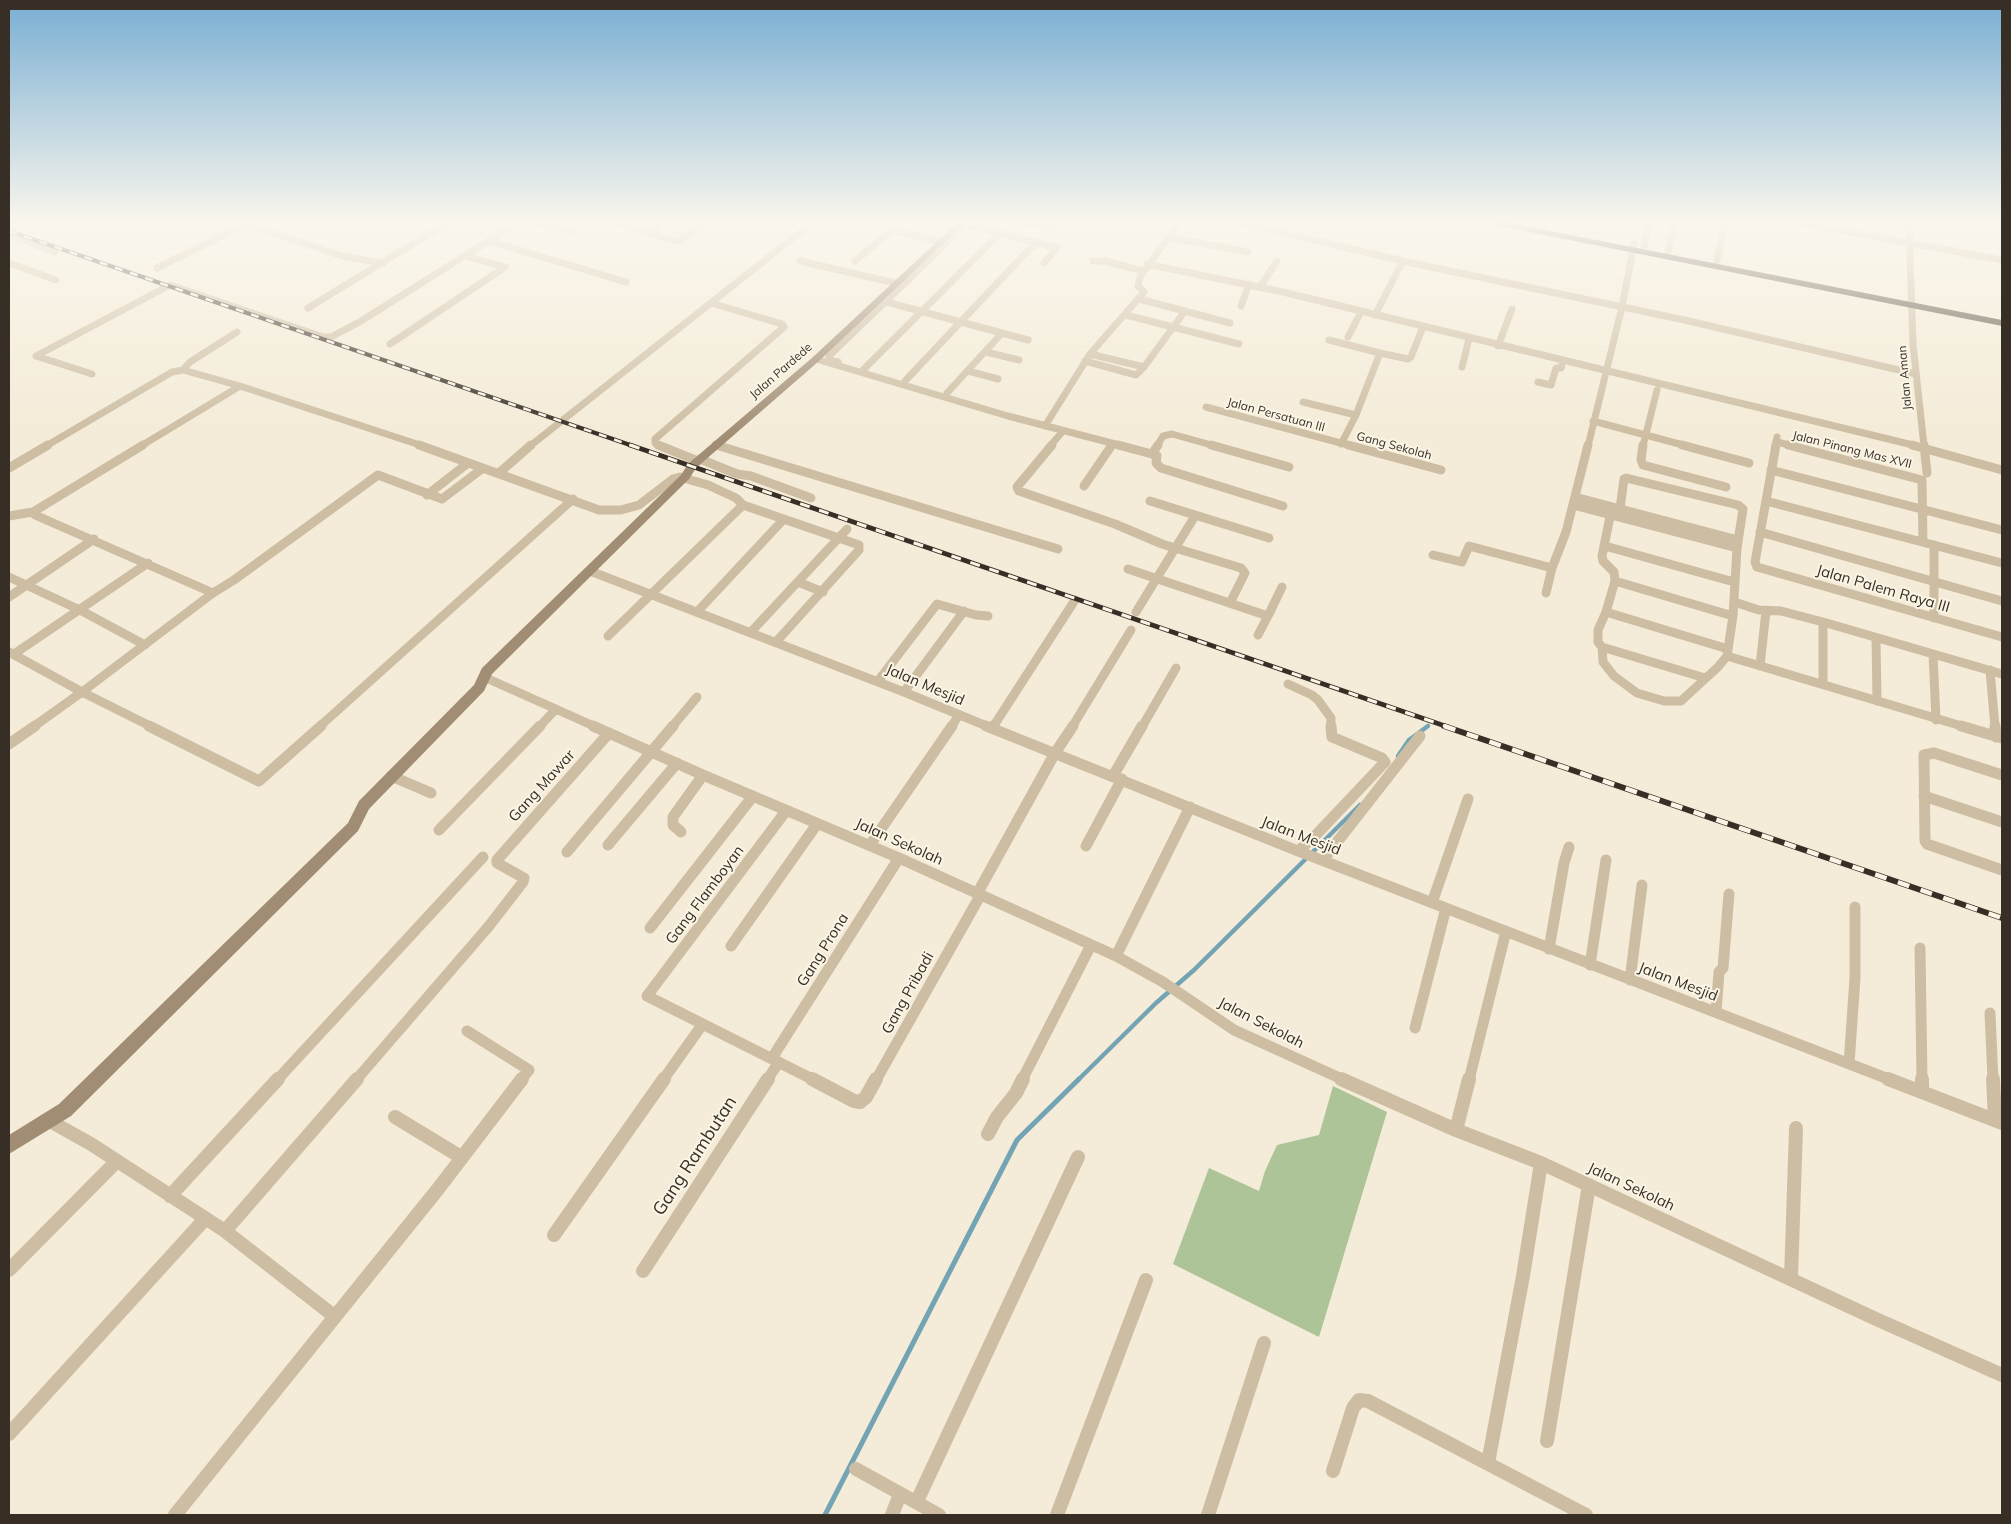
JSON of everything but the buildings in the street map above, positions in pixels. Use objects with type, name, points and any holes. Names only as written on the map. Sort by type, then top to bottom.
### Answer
[{"type":"highway","points":[[1873,294],[2002,318]]},
{"type":"highway","points":[[1875,294],[2002,323]]},
{"type":"street","points":[[92,374],[36,356],[152,294]]},
{"type":"street","points":[[197,294],[327,338],[338,335],[404,294]]},
{"type":"street","points":[[308,308],[331,294]]},
{"type":"street","points":[[390,344],[464,294]]},
{"type":"street","points":[[499,473],[544,434],[722,294]]},
{"type":"street","name":"Jalan Pardede","points":[[9,1145],[65,1110],[353,827],[364,806],[391,776],[446,724],[479,688],[487,671],[685,478],[692,466],[816,359],[886,294]]},
{"type":"street","points":[[889,294],[828,358],[979,401]]},
{"type":"street","points":[[864,369],[940,294]]},
{"type":"street","points":[[905,381],[987,294]]},
{"type":"street","points":[[1045,426],[1090,354],[1143,294]]},
{"type":"street","points":[[1241,306],[1245,294]]},
{"type":"street","points":[[1291,294],[1498,346],[1924,448],[2002,470]]},
{"type":"street","points":[[1375,316],[1386,294]]},
{"type":"street","points":[[1561,294],[1916,374]]},
{"type":"street","points":[[1546,593],[1552,568],[1566,532],[1625,294]]},
{"type":"street","name":"Jalan Aman","points":[[1912,294],[1916,374],[1927,473]]},
{"type":"street","points":[[1140,299],[1230,323]]},
{"type":"street","points":[[882,300],[1028,340]]},
{"type":"street","points":[[711,303],[782,324],[784,327],[782,331],[655,439],[656,443],[662,448],[737,474],[751,476],[811,498]]},
{"type":"street","points":[[1498,346],[1512,309]]},
{"type":"street","points":[[1085,361],[1136,375],[1139,374],[1186,311]]},
{"type":"street","points":[[1348,338],[1361,312]]},
{"type":"street","points":[[1126,315],[1239,344]]},
{"type":"street","points":[[1329,340],[1408,359],[1411,357],[1423,327]]},
{"type":"street","points":[[183,370],[190,362],[236,332]]},
{"type":"street","points":[[947,393],[1002,333]]},
{"type":"street","points":[[1462,367],[1470,339]]},
{"type":"street","points":[[986,352],[1019,360]]},
{"type":"street","points":[[1341,444],[1356,415],[1380,353]]},
{"type":"street","points":[[1090,354],[1144,367]]},
{"type":"street","points":[[816,359],[1045,426],[1152,454],[1157,456],[1156,463],[1161,468],[1283,506]]},
{"type":"street","points":[[1538,382],[1551,385],[1556,368],[1561,368],[1562,361]]},
{"type":"street","points":[[9,468],[168,374],[183,370],[240,386],[408,441],[573,499],[599,510],[620,510],[639,505],[673,479],[685,478],[708,485],[736,498],[742,505],[859,545],[860,548],[823,592],[776,642]]},
{"type":"street","points":[[968,371],[998,379]]},
{"type":"street","points":[[9,516],[33,512],[240,386]]},
{"type":"street","points":[[1657,390],[1645,434],[1641,460],[1643,464],[1726,487]]},
{"type":"street","points":[[1303,402],[1356,415]]},
{"type":"street","name":"Jalan Persatuan III","points":[[1206,407],[1341,444]]},
{"type":"street","points":[[1593,421],[1749,463]]},
{"type":"street","points":[[1063,431],[1017,487],[1019,491],[1115,524],[1142,537],[1244,571],[1245,574],[1230,603]]},
{"type":"street","points":[[1152,454],[1163,436],[1172,434],[1288,467]]},
{"type":"street","name":"Jalan Pinang Mas XVII","points":[[1771,470],[1777,440],[1922,480],[1923,509]]},
{"type":"street","points":[[1084,486],[1113,444]]},
{"type":"street","name":"Gang Sekolah","points":[[1341,444],[1442,470]]},
{"type":"street","points":[[716,446],[1058,549]]},
{"type":"street","points":[[427,495],[468,463]]},
{"type":"street","points":[[9,744],[378,475],[438,499],[445,498],[483,468]]},
{"type":"street","points":[[2002,530],[1771,470],[1760,532],[2002,601]]},
{"type":"street","points":[[1602,647],[1603,662],[1614,676],[1630,689],[1646,697],[1664,701],[1681,701],[1718,667],[1728,652],[1733,616],[1734,582],[1743,509],[1738,505],[1626,478],[1624,479],[1614,510],[1605,546],[1603,562],[1614,572],[1615,581],[1606,612],[1598,630],[1598,642],[1602,647],[1705,678]]},
{"type":"street","points":[[148,563],[80,610],[11,653],[82,692],[259,781],[573,499]]},
{"type":"street","points":[[1150,501],[1269,538]]},
{"type":"street","points":[[1574,501],[1738,544]]},
{"type":"street","points":[[1766,501],[2002,563]]},
{"type":"street","points":[[608,636],[742,505]]},
{"type":"street","points":[[1923,509],[1923,542]]},
{"type":"street","points":[[33,512],[35,515],[94,539],[214,593]]},
{"type":"street","points":[[1136,612],[1195,516]]},
{"type":"street","points":[[697,612],[784,520]]},
{"type":"street","points":[[750,632],[847,529]]},
{"type":"street","name":"Jalan Palem Raya III","points":[[1760,532],[1755,562],[1757,567],[2002,637]]},
{"type":"street","points":[[9,597],[94,539]]},
{"type":"street","points":[[1934,545],[1934,618]]},
{"type":"street","points":[[1433,554],[1462,562],[1469,546],[1552,568]]},
{"type":"street","points":[[1605,546],[1734,582]]},
{"type":"street","points":[[1128,568],[1268,616]]},
{"type":"street","name":"Jalan Mesjid","points":[[590,571],[878,681],[1300,852],[1998,1122]]},
{"type":"street","points":[[9,577],[80,610],[145,645]]},
{"type":"street","points":[[1615,581],[1733,616]]},
{"type":"street","points":[[798,582],[823,592]]},
{"type":"street","points":[[1258,635],[1282,586]]},
{"type":"street","points":[[992,728],[1075,600]]},
{"type":"street","points":[[1734,602],[1766,611],[1781,611],[1823,622],[2002,674]]},
{"type":"street","points":[[878,681],[937,604],[988,616]]},
{"type":"street","points":[[904,692],[964,611]]},
{"type":"street","points":[[1760,666],[1766,611]]},
{"type":"street","points":[[1606,612],[1728,652],[1760,666],[1999,738],[1990,670]]},
{"type":"street","points":[[1822,684],[1823,622]]},
{"type":"street","name":"Gang Pribadi","points":[[776,1060],[843,1096],[860,1102],[866,1097],[1055,753],[1090,700],[1131,630]]},
{"type":"street","points":[[1876,638],[1877,701]]},
{"type":"street","points":[[1933,654],[1936,720]]},
{"type":"street","points":[[1086,846],[1118,778],[1176,668]]},
{"type":"street","name":"Jalan Sekolah","points":[[484,677],[703,775],[899,858],[1116,956],[1163,982],[1194,1005],[1241,1034],[1456,1130],[1541,1163],[1876,1319],[2002,1375]]},
{"type":"street","points":[[1288,684],[1312,695],[1318,700],[1331,718],[1332,737],[1382,758],[1385,762],[1300,852]]},
{"type":"street","points":[[567,852],[697,697]]},
{"type":"street","points":[[439,830],[556,709]]},
{"type":"street","points":[[870,846],[958,715]]},
{"type":"street","name":"Gang Mawar","points":[[224,1231],[488,926],[523,882],[524,878],[497,863],[497,860],[609,733]]},
{"type":"street","points":[[1320,859],[1420,736]]},
{"type":"street","points":[[2002,775],[1928,753],[1924,755],[1925,840],[1927,844],[2002,870]]},
{"type":"street","points":[[608,845],[677,763]]},
{"type":"street","points":[[681,832],[673,825],[673,817],[703,775]]},
{"type":"street","points":[[391,776],[431,793]]},
{"type":"street","points":[[650,928],[754,796]]},
{"type":"street","points":[[1924,796],[2002,822]]},
{"type":"street","points":[[1432,903],[1468,799]]},
{"type":"street","points":[[1116,956],[1162,868],[1190,808]]},
{"type":"street","name":"Gang Flamboyan","points":[[702,1024],[647,996],[786,811]]},
{"type":"street","points":[[731,946],[817,824]]},
{"type":"street","points":[[1549,949],[1564,863],[1569,847]]},
{"type":"street","points":[[170,1196],[483,857]]},
{"type":"street","name":"Gang Prona","points":[[776,1060],[899,858]]},
{"type":"street","points":[[1590,965],[1606,860]]},
{"type":"street","points":[[1630,980],[1642,885]]},
{"type":"street","points":[[1716,1012],[1719,972],[1723,968],[1729,894]]},
{"type":"street","points":[[1416,1028],[1446,908]]},
{"type":"street","points":[[1850,1064],[1855,978],[1855,908]]},
{"type":"street","points":[[1456,1130],[1506,931]]},
{"type":"street","points":[[988,1134],[997,1117],[1016,1093],[1091,945]]},
{"type":"street","points":[[1920,948],[1922,1092]]},
{"type":"street","points":[[1990,1013],[1998,1122]]},
{"type":"street","points":[[554,1235],[702,1024],[776,1060]]},
{"type":"street","points":[[175,1515],[438,1189],[529,1070],[467,1031]]},
{"type":"street","name":"Gang Rambutan","points":[[643,1271],[776,1060]]},
{"type":"street","points":[[395,1117],[462,1157]]},
{"type":"street","points":[[48,1120],[91,1144],[224,1231],[334,1316]]},
{"type":"street","points":[[1791,1278],[1796,1128]]},
{"type":"street","points":[[917,1501],[1078,1158]]},
{"type":"street","points":[[9,1270],[116,1162]]},
{"type":"street","points":[[1488,1463],[1523,1276],[1541,1163]]},
{"type":"street","points":[[1547,1441],[1589,1185]]},
{"type":"street","points":[[9,1434],[205,1219]]},
{"type":"street","points":[[1057,1515],[1146,1280]]},
{"type":"street","points":[[1208,1515],[1264,1343]]},
{"type":"street","points":[[1333,1471],[1353,1408],[1359,1400],[1368,1401],[1387,1409],[1586,1515]]},
{"type":"street","points":[[856,1469],[900,1494],[917,1501],[939,1515]]},
{"type":"street","points":[[892,1515],[900,1494]]},
{"type":"green space","points":[[1333,1086],[1387,1112],[1319,1337],[1173,1264],[1209,1168],[1259,1191],[1265,1171],[1277,1145],[1319,1135]]},
{"type":"waterway","points":[[1398,756],[1409,740],[1428,726]]},
{"type":"waterway","points":[[1078,1080],[1156,1003],[1194,970],[1360,805]]},
{"type":"waterway","points":[[825,1515],[1017,1140],[1079,1079]]},
{"type":"railway","points":[[192,294],[633,446]]},
{"type":"railway","points":[[630,445],[1448,727]]},
{"type":"railway","points":[[1444,726],[2002,918]]}]
